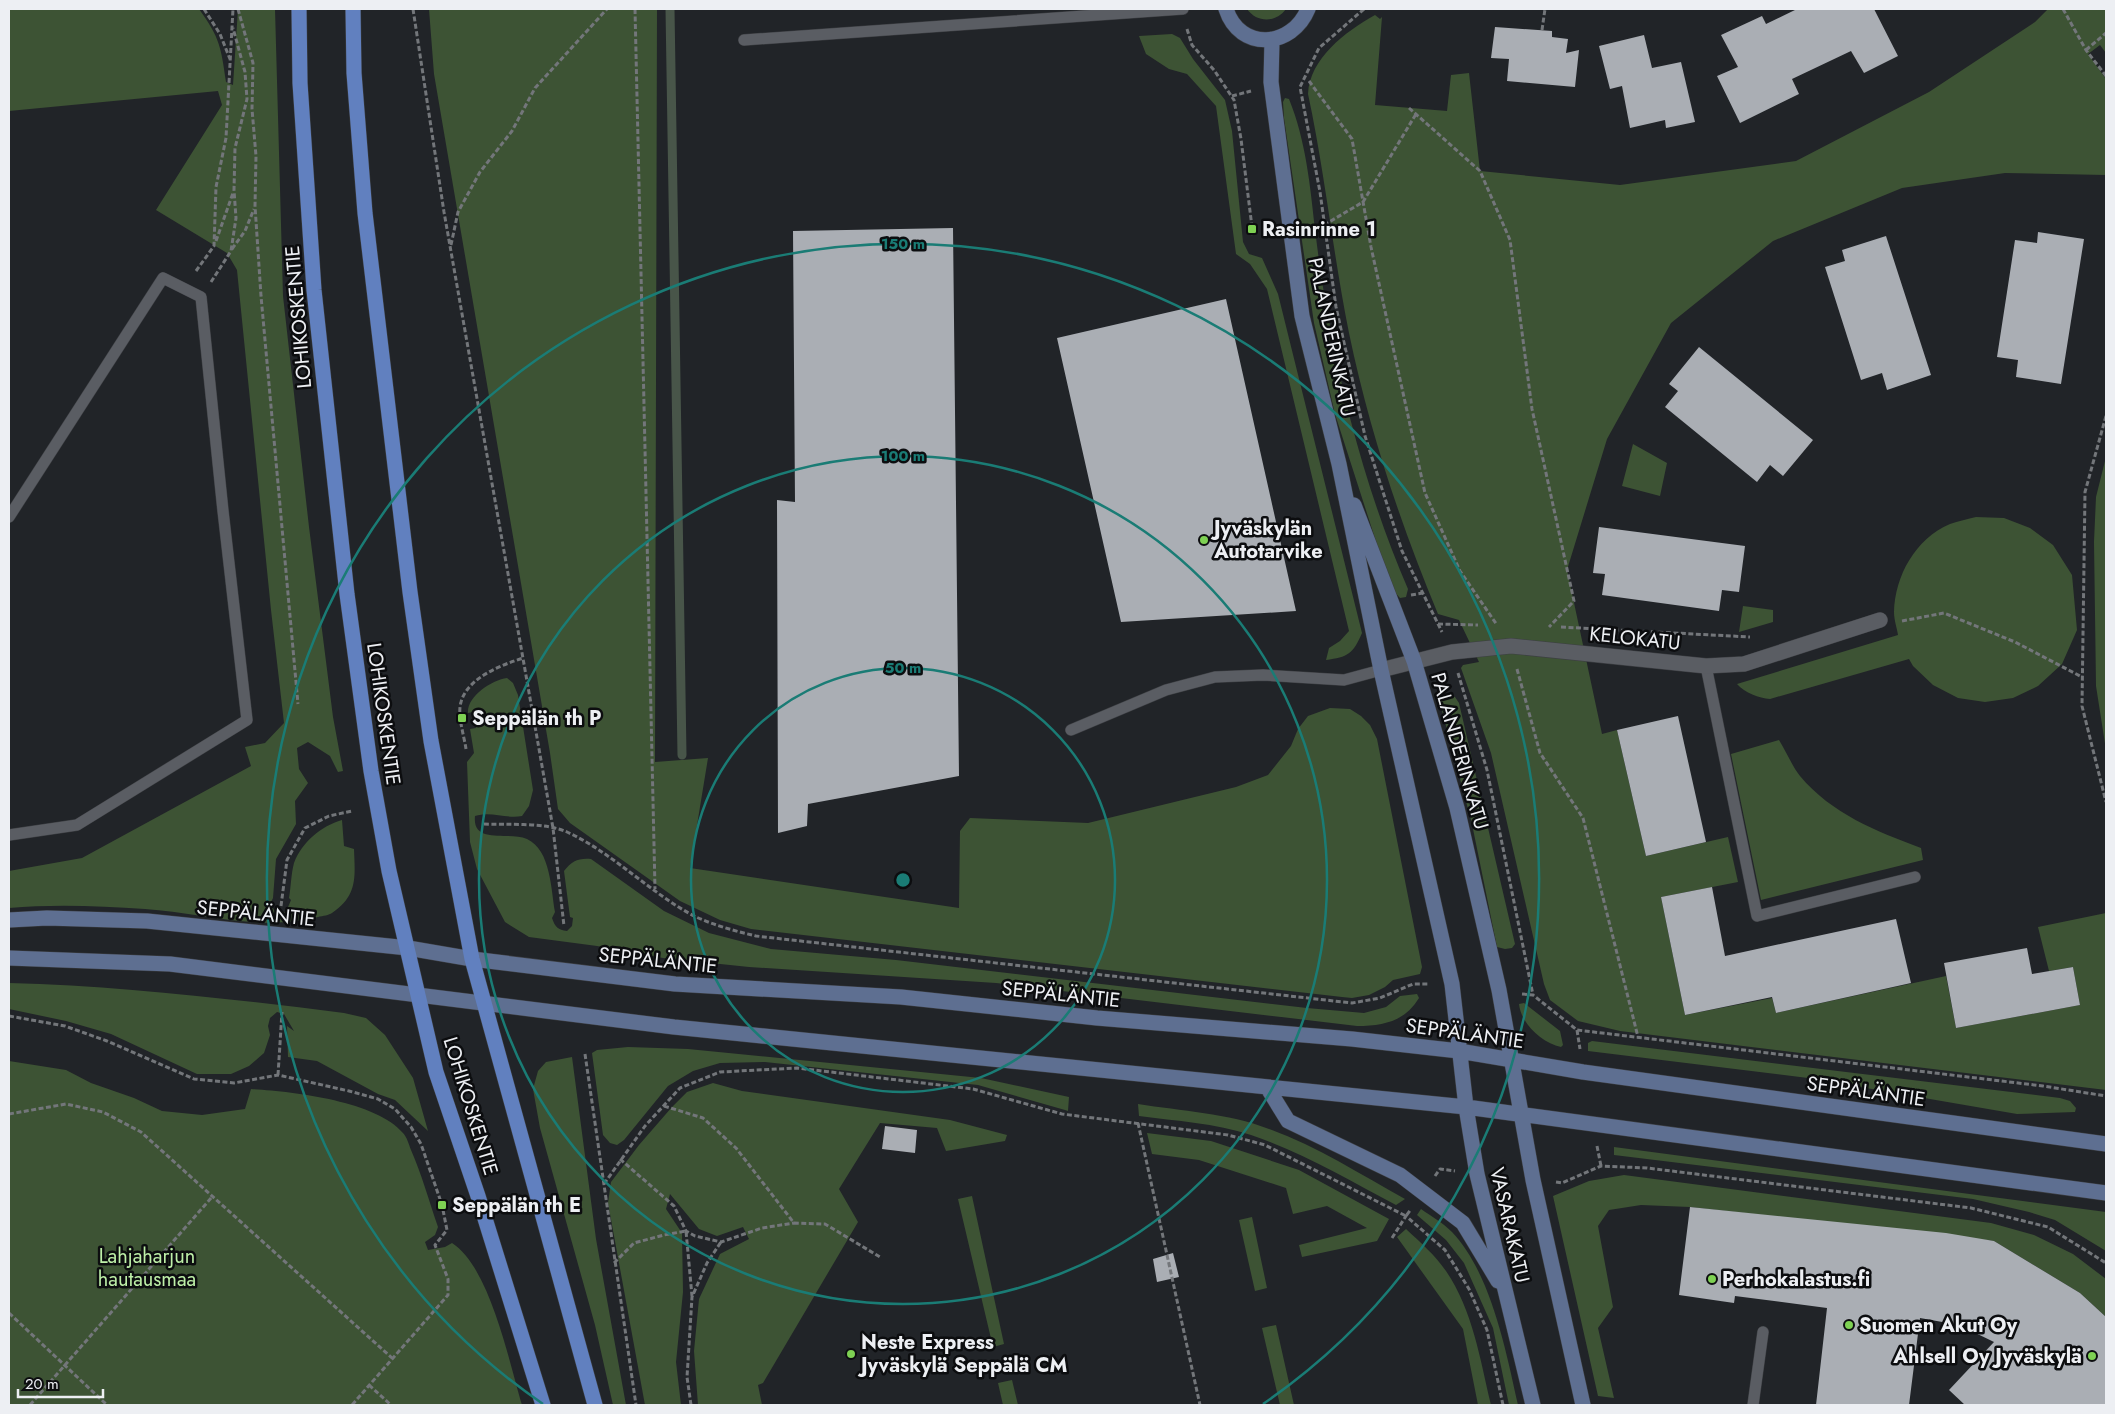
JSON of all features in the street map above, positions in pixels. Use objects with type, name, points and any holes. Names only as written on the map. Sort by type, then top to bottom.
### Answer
[{"type":"main road","name":"LOHIKOSKENTIE","points":[[298,9],[300,83],[314,290],[347,594],[371,772],[389,871],[436,1072],[543,1405]]},
{"type":"main road","name":"LOHIKOSKENTIE","points":[[352,9],[354,73],[365,213],[410,592],[431,741],[472,959],[595,1405]]},
{"type":"main road","points":[[1226,9],[1236,27],[1247,35],[1259,40],[1272,40],[1296,29],[1304,19],[1308,9]]},
{"type":"main road","name":"PALANDERINKATU","points":[[1272,40],[1271,82],[1302,316],[1339,464],[1381,670],[1452,984],[1459,1051]]},
{"type":"main road","name":"PALANDERINKATU","points":[[1339,464],[1414,661],[1457,808],[1499,990],[1510,1060]]},
{"type":"main road","name":"SEPPÄLÄNTIE","points":[[9,920],[47,918],[146,921],[269,936],[408,948],[472,959],[675,984],[901,997],[1096,1018],[1352,1038],[1459,1051],[1583,1072],[2106,1144]]},
{"type":"main road","points":[[9,958],[170,964],[674,1026],[1466,1107],[2106,1193]]},
{"type":"main road","name":"VASARAKATU","points":[[1459,1051],[1477,1174],[1533,1405]]},
{"type":"main road","name":"VASARAKATU","points":[[1510,1060],[1533,1180],[1583,1405]]},
{"type":"main road","points":[[1267,1087],[1288,1122],[1400,1175],[1463,1223],[1505,1293]]},
{"type":"street","name":"KELOKATU","points":[[1381,670],[1452,652],[1511,646],[1706,666],[1744,664],[1880,620]]},
{"type":"lane","points":[[744,40],[1182,9]]},
{"type":"lane","points":[[9,517],[163,278],[201,297],[222,511],[248,720],[76,825],[9,835]]},
{"type":"lane","points":[[1706,666],[1757,916],[1915,877]]},
{"type":"lane","points":[[1071,730],[1166,690],[1215,677],[1263,675],[1344,680],[1381,670]]},
{"type":"lane","points":[[1753,1405],[1763,1332]]},
{"type":"path","points":[[204,9],[220,34],[231,60]]},
{"type":"path","points":[[214,246],[216,187],[226,138],[233,9]]},
{"type":"path","points":[[238,9],[253,63],[252,109],[256,156],[255,206],[261,296],[298,704]]},
{"type":"path","points":[[413,9],[451,248],[553,828],[564,926]]},
{"type":"path","points":[[451,248],[458,212],[480,172],[512,131],[535,88],[607,9]]},
{"type":"path","points":[[635,9],[655,890]]},
{"type":"path","points":[[1182,9],[1192,45],[1214,70],[1234,100],[1241,139],[1253,236]]},
{"type":"path","points":[[1364,9],[1319,48],[1300,87],[1336,307],[1365,436],[1402,550],[1452,652],[1486,770],[1533,995]]},
{"type":"path","points":[[1542,30],[1545,9]]},
{"type":"path","points":[[2063,9],[2086,50],[2106,76]]},
{"type":"path","points":[[231,251],[236,218],[234,190],[235,148],[246,99],[245,72],[232,25]]},
{"type":"path","points":[[2086,50],[2106,33]]},
{"type":"path","points":[[1309,81],[1352,138],[1371,246],[1425,493],[1460,570],[1511,646],[1540,753],[1583,818],[1638,1037]]},
{"type":"path","points":[[1409,108],[1480,171],[1510,240],[1532,408],[1574,601],[1550,626]]},
{"type":"path","points":[[1324,225],[1363,202],[1416,114]]},
{"type":"path","points":[[184,288],[214,246],[234,190]]},
{"type":"path","points":[[201,297],[245,231],[255,206]]},
{"type":"path","points":[[2106,416],[2085,492],[2082,677],[2082,706],[2106,802]]},
{"type":"path","points":[[1899,622],[1944,613],[2015,642],[2082,677]]},
{"type":"path","points":[[1438,624],[1506,626]]},
{"type":"path","points":[[1541,626],[1743,638],[1751,636]]},
{"type":"path","points":[[466,749],[461,703],[467,689],[505,664],[523,658]]},
{"type":"path","points":[[282,906],[287,860],[305,828],[329,816],[352,811]]},
{"type":"path","points":[[484,824],[553,828],[566,832],[586,843],[695,916],[726,928],[756,936],[1352,1003],[1380,998],[1412,984],[1452,984]]},
{"type":"path","points":[[1499,990],[1533,995],[1577,1030],[2043,1086],[2106,1096]]},
{"type":"path","points":[[278,1076],[282,1012]]},
{"type":"path","points":[[9,1016],[65,1026],[107,1041],[194,1079],[234,1083],[278,1076],[378,1099],[395,1109],[411,1127],[421,1144],[442,1204],[447,1230],[435,1244],[448,1279],[448,1295],[352,1405]]},
{"type":"path","points":[[1577,1030],[1583,1072]]},
{"type":"path","points":[[585,1054],[636,1405]]},
{"type":"path","points":[[604,1184],[645,1126],[680,1088],[720,1072],[797,1068],[973,1089],[1062,1114],[1138,1122],[1228,1135],[1266,1145],[1406,1216],[1445,1250],[1468,1289],[1487,1330],[1503,1405]]},
{"type":"path","points":[[9,1114],[66,1104],[103,1112],[141,1132],[392,1359]]},
{"type":"path","points":[[664,1106],[703,1118],[736,1148],[794,1223]]},
{"type":"path","points":[[1138,1122],[1200,1405]]},
{"type":"path","points":[[1593,1124],[1601,1166]]},
{"type":"path","points":[[620,1160],[674,1206],[686,1232],[692,1297],[686,1377],[691,1405]]},
{"type":"path","points":[[1533,1180],[1562,1183],[1601,1166],[1647,1168],[1971,1208],[2048,1227],[2106,1263]]},
{"type":"path","points":[[1392,1238],[1440,1169],[1477,1174]]},
{"type":"path","points":[[30,1405],[212,1197]]},
{"type":"path","points":[[692,1297],[706,1262],[721,1242],[762,1228],[794,1223],[825,1224],[880,1256]]},
{"type":"path","points":[[614,1263],[634,1244],[664,1235],[686,1232],[721,1242]]},
{"type":"path","points":[[9,1313],[107,1405]]},
{"type":"path","points":[[369,1385],[391,1405]]},
{"type":"green space","points":[[9,9],[199,9],[218,43],[226,82],[233,85],[238,9],[275,9],[283,296],[333,717],[343,771],[338,772],[330,756],[308,742],[297,748],[299,769],[308,783],[295,801],[296,824],[276,859],[273,898],[270,904],[276,913],[286,912],[291,900],[289,898],[292,872],[297,855],[313,836],[327,826],[342,820],[344,846],[354,849],[355,868],[351,892],[347,899],[332,913],[297,921],[275,923],[232,920],[167,911],[94,906],[9,908],[9,871],[82,858],[251,766],[245,747],[265,743],[284,723],[237,270],[227,253],[156,210],[222,105],[218,91],[9,111]]},
{"type":"green space","points":[[429,9],[657,9],[655,762],[708,758],[690,868],[959,908],[960,831],[970,818],[1088,823],[1236,787],[1268,775],[1291,746],[1298,729],[1308,716],[1330,708],[1350,709],[1370,725],[1377,739],[1422,967],[1420,974],[1393,980],[1385,987],[1369,995],[1352,998],[751,929],[720,920],[680,901],[570,823],[558,809],[434,74]]},
{"type":"green space","points":[[1247,9],[1286,9],[1277,17],[1266,20],[1256,17]]},
{"type":"green space","points":[[2048,9],[2106,9],[2106,53],[2100,45],[2088,54],[2106,79],[2106,175],[2005,173],[1902,188],[1773,241],[1671,323],[1607,439],[1567,570],[1602,734],[1617,730],[1646,856],[1728,837],[1738,882],[1661,897],[1685,1015],[1772,998],[1776,1013],[1946,976],[1956,1028],[2080,1005],[2073,967],[2049,971],[2038,927],[2106,913],[2106,1090],[1620,1031],[1578,1021],[1550,1000],[1544,984],[1491,753],[1461,668],[1463,665],[1479,662],[1459,620],[1438,614],[1398,510],[1366,405],[1343,303],[1308,94],[1310,81],[1315,69],[1331,47],[1352,29],[1375,15],[1380,19],[1382,17],[1375,105],[1447,111],[1451,75],[1469,73],[1480,171],[1620,185],[1796,161],[1929,92],[2035,22]]},
{"type":"green space","points":[[1172,34],[1180,38],[1193,59],[1225,100],[1232,131],[1243,242],[1249,254],[1262,258],[1278,294],[1362,633],[1356,646],[1345,656],[1326,660],[1329,648],[1340,641],[1349,631],[1267,289],[1250,264],[1236,254],[1216,106],[1187,74],[1169,69],[1146,54],[1139,36]]},
{"type":"green space","points":[[1285,98],[1289,99],[1300,131],[1309,180],[1324,293],[1337,363],[1353,429],[1384,528],[1408,589],[1406,597],[1400,598],[1391,588],[1335,414],[1314,323],[1284,118],[1283,102]]},
{"type":"green space","points":[[1633,444],[1667,463],[1660,496],[1622,486]]},
{"type":"green space","points":[[2106,457],[2106,750],[2096,686],[2094,542],[2096,497]]},
{"type":"green space","points":[[1976,517],[2004,518],[2030,528],[2053,545],[2072,575],[2077,630],[2062,664],[2038,686],[2013,698],[1985,702],[1958,698],[1933,685],[1913,666],[1909,659],[1770,699],[1752,694],[1737,684],[1898,635],[1894,615],[1895,598],[1898,585],[1909,560],[1927,539],[1938,531],[1950,524]]},
{"type":"green space","points":[[1743,606],[1773,610],[1773,622],[1739,632]]},
{"type":"green space","points":[[507,678],[513,683],[518,695],[533,790],[529,806],[522,816],[475,816],[476,825],[479,831],[485,834],[519,837],[535,844],[545,861],[551,882],[555,912],[552,918],[556,926],[561,930],[567,931],[572,926],[573,918],[570,917],[564,871],[576,861],[591,859],[664,911],[709,933],[771,949],[896,960],[1364,1013],[1386,1007],[1400,996],[1417,994],[1419,998],[1407,1012],[1393,1021],[1376,1025],[1357,1026],[996,983],[749,967],[663,958],[597,946],[529,937],[505,922],[477,869],[470,842],[467,762],[474,753],[470,729],[476,728],[473,712],[468,713],[469,707],[476,695],[488,685]]},
{"type":"green space","points":[[1448,694],[1455,697],[1459,703],[1515,944],[1512,948],[1497,947],[1472,824],[1441,707],[1443,695]]},
{"type":"green space","points":[[1779,740],[1800,776],[1826,801],[1871,828],[1921,848],[1923,860],[1761,900],[1731,754]]},
{"type":"green space","points":[[9,983],[93,987],[176,994],[344,1013],[366,1018],[385,1035],[413,1078],[428,1131],[395,1100],[378,1094],[317,1061],[288,1057],[287,1026],[294,1031],[284,1014],[277,1012],[270,1018],[268,1026],[270,1035],[264,1053],[249,1066],[231,1074],[197,1074],[111,1034],[66,1021],[9,1009]]},
{"type":"green space","points":[[1524,1003],[1560,1031],[1563,1045],[1561,1047],[1540,1037],[1528,1025],[1519,1004]]},
{"type":"green space","points":[[1592,1041],[2060,1098],[2070,1101],[2076,1108],[2075,1112],[2017,1114],[1808,1078],[1588,1051],[1588,1043]]},
{"type":"green space","points":[[628,1047],[688,1049],[981,1078],[1069,1097],[1068,1111],[978,1085],[765,1062],[720,1063],[693,1071],[668,1086],[624,1140],[617,1145],[610,1143],[603,1135],[592,1053],[597,1050]]},
{"type":"green space","points":[[572,1057],[596,1239],[626,1405],[613,1405],[595,1325],[540,1128],[533,1089],[538,1071],[546,1062]]},
{"type":"green space","name":"Lahjaharjun hautausmaa","points":[[9,1061],[66,1070],[91,1083],[134,1098],[162,1111],[202,1115],[245,1109],[251,1089],[288,1092],[332,1100],[374,1113],[391,1122],[407,1139],[438,1227],[435,1235],[425,1242],[428,1250],[445,1247],[452,1243],[465,1255],[477,1272],[496,1317],[522,1405],[9,1405]]},
{"type":"green space","points":[[713,1083],[742,1091],[950,1120],[1007,1135],[1005,1141],[946,1151],[937,1128],[880,1123],[839,1189],[858,1222],[763,1383],[758,1385],[762,1405],[698,1405],[694,1351],[699,1299],[720,1254],[749,1239],[743,1227],[717,1236],[699,1229],[670,1194],[666,1209],[682,1233],[683,1292],[676,1362],[681,1405],[645,1405],[608,1203],[611,1182],[639,1145],[687,1092]]},
{"type":"green space","points":[[1138,1104],[1237,1119],[1269,1129],[1322,1152],[1405,1199],[1396,1205],[1307,1158],[1251,1135],[1209,1125],[1139,1116]]},
{"type":"green space","points":[[1147,1133],[1211,1141],[1299,1170],[1389,1219],[1377,1241],[1302,1257],[1299,1245],[1367,1228],[1327,1206],[1293,1214],[1286,1188],[1199,1160],[1152,1154]]},
{"type":"green space","points":[[1614,1147],[2106,1212],[2106,1251],[2055,1220],[1973,1199],[1614,1155]]},
{"type":"green space","points":[[1624,1175],[1991,1223],[2034,1235],[2073,1254],[2106,1279],[2106,1317],[2080,1293],[1994,1241],[1690,1207],[1641,1205],[1609,1210],[1598,1226],[1613,1307],[1598,1328],[1614,1398],[1598,1396],[1553,1196],[1589,1181]]},
{"type":"green space","points":[[972,1196],[1004,1344],[993,1347],[958,1199]]},
{"type":"green space","points":[[1421,1209],[1452,1232],[1466,1249],[1477,1269],[1487,1291],[1502,1337],[1518,1405],[1509,1405],[1493,1328],[1464,1263],[1446,1240],[1417,1215]]},
{"type":"green space","points":[[1252,1217],[1267,1288],[1255,1291],[1239,1220]]},
{"type":"green space","points":[[1406,1229],[1446,1271],[1463,1302],[1479,1353],[1491,1405],[1478,1405],[1463,1329],[1397,1237]]},
{"type":"green space","points":[[1276,1325],[1294,1405],[1280,1405],[1262,1328]]},
{"type":"green space","points":[[1012,1380],[1018,1405],[1003,1405],[998,1383]]},
{"type":"building","points":[[1797,9],[1874,9],[1898,56],[1864,73],[1851,51],[1792,79],[1799,94],[1740,123],[1717,76],[1738,67],[1721,35],[1762,16],[1766,24]]},
{"type":"building","points":[[1495,27],[1552,31],[1552,37],[1568,39],[1566,53],[1579,50],[1575,87],[1507,81],[1509,59],[1491,58]]},
{"type":"building","points":[[1644,35],[1652,68],[1681,62],[1695,122],[1666,128],[1665,120],[1630,128],[1622,86],[1610,89],[1599,46]]},
{"type":"building","points":[[953,228],[959,776],[808,804],[807,826],[778,833],[777,500],[795,502],[793,231]]},
{"type":"building","points":[[2038,232],[2084,239],[2061,384],[2016,377],[2018,360],[1997,357],[2015,240],[2037,243]]},
{"type":"building","points":[[1886,236],[1931,375],[1887,390],[1882,373],[1861,380],[1825,267],[1845,261],[1842,250]]},
{"type":"building","points":[[1226,299],[1296,611],[1121,622],[1057,338]]},
{"type":"building","points":[[1699,347],[1813,440],[1783,476],[1770,465],[1757,482],[1665,407],[1678,391],[1669,384]]},
{"type":"building","points":[[1599,527],[1745,546],[1739,592],[1722,590],[1719,611],[1602,595],[1605,574],[1593,573]]},
{"type":"building","points":[[1678,716],[1706,842],[1646,856],[1617,730]]},
{"type":"building","points":[[1712,887],[1725,956],[1896,919],[1911,983],[1776,1013],[1772,997],[1685,1015],[1661,897]]},
{"type":"building","points":[[2027,948],[2032,974],[2073,967],[2080,1005],[1956,1028],[1944,963]]},
{"type":"building","points":[[885,1126],[917,1130],[915,1153],[882,1149]]},
{"type":"building","points":[[1690,1207],[1946,1233],[1994,1241],[2080,1293],[2106,1317],[2106,1405],[1965,1405],[1949,1390],[1994,1342],[1959,1325],[1920,1318],[1909,1405],[1816,1405],[1827,1308],[1735,1296],[1734,1303],[1679,1295]]},
{"type":"building","points":[[1173,1253],[1179,1277],[1157,1282],[1153,1259]]},
{"type":"waterway","points":[[670,9],[682,755]]},
{"type":"place","name":"Rasinrinne 1","points":[[1252,229]]},
{"type":"place","name":"Jyväskylän Autotarvike","points":[[1204,540]]},
{"type":"place","name":"Seppälän th P","points":[[462,718]]},
{"type":"place","name":"Seppälän th E","points":[[442,1205]]},
{"type":"place","name":"Perhokalastus.fi","points":[[1712,1279]]},
{"type":"place","name":"Suomen Akut Oy","points":[[1849,1325]]},
{"type":"place","name":"Neste Express Jyväskylä Seppälä CM","points":[[851,1354]]},
{"type":"place","name":"Ahlsell Oy Jyväskylä","points":[[2092,1356]]}]
